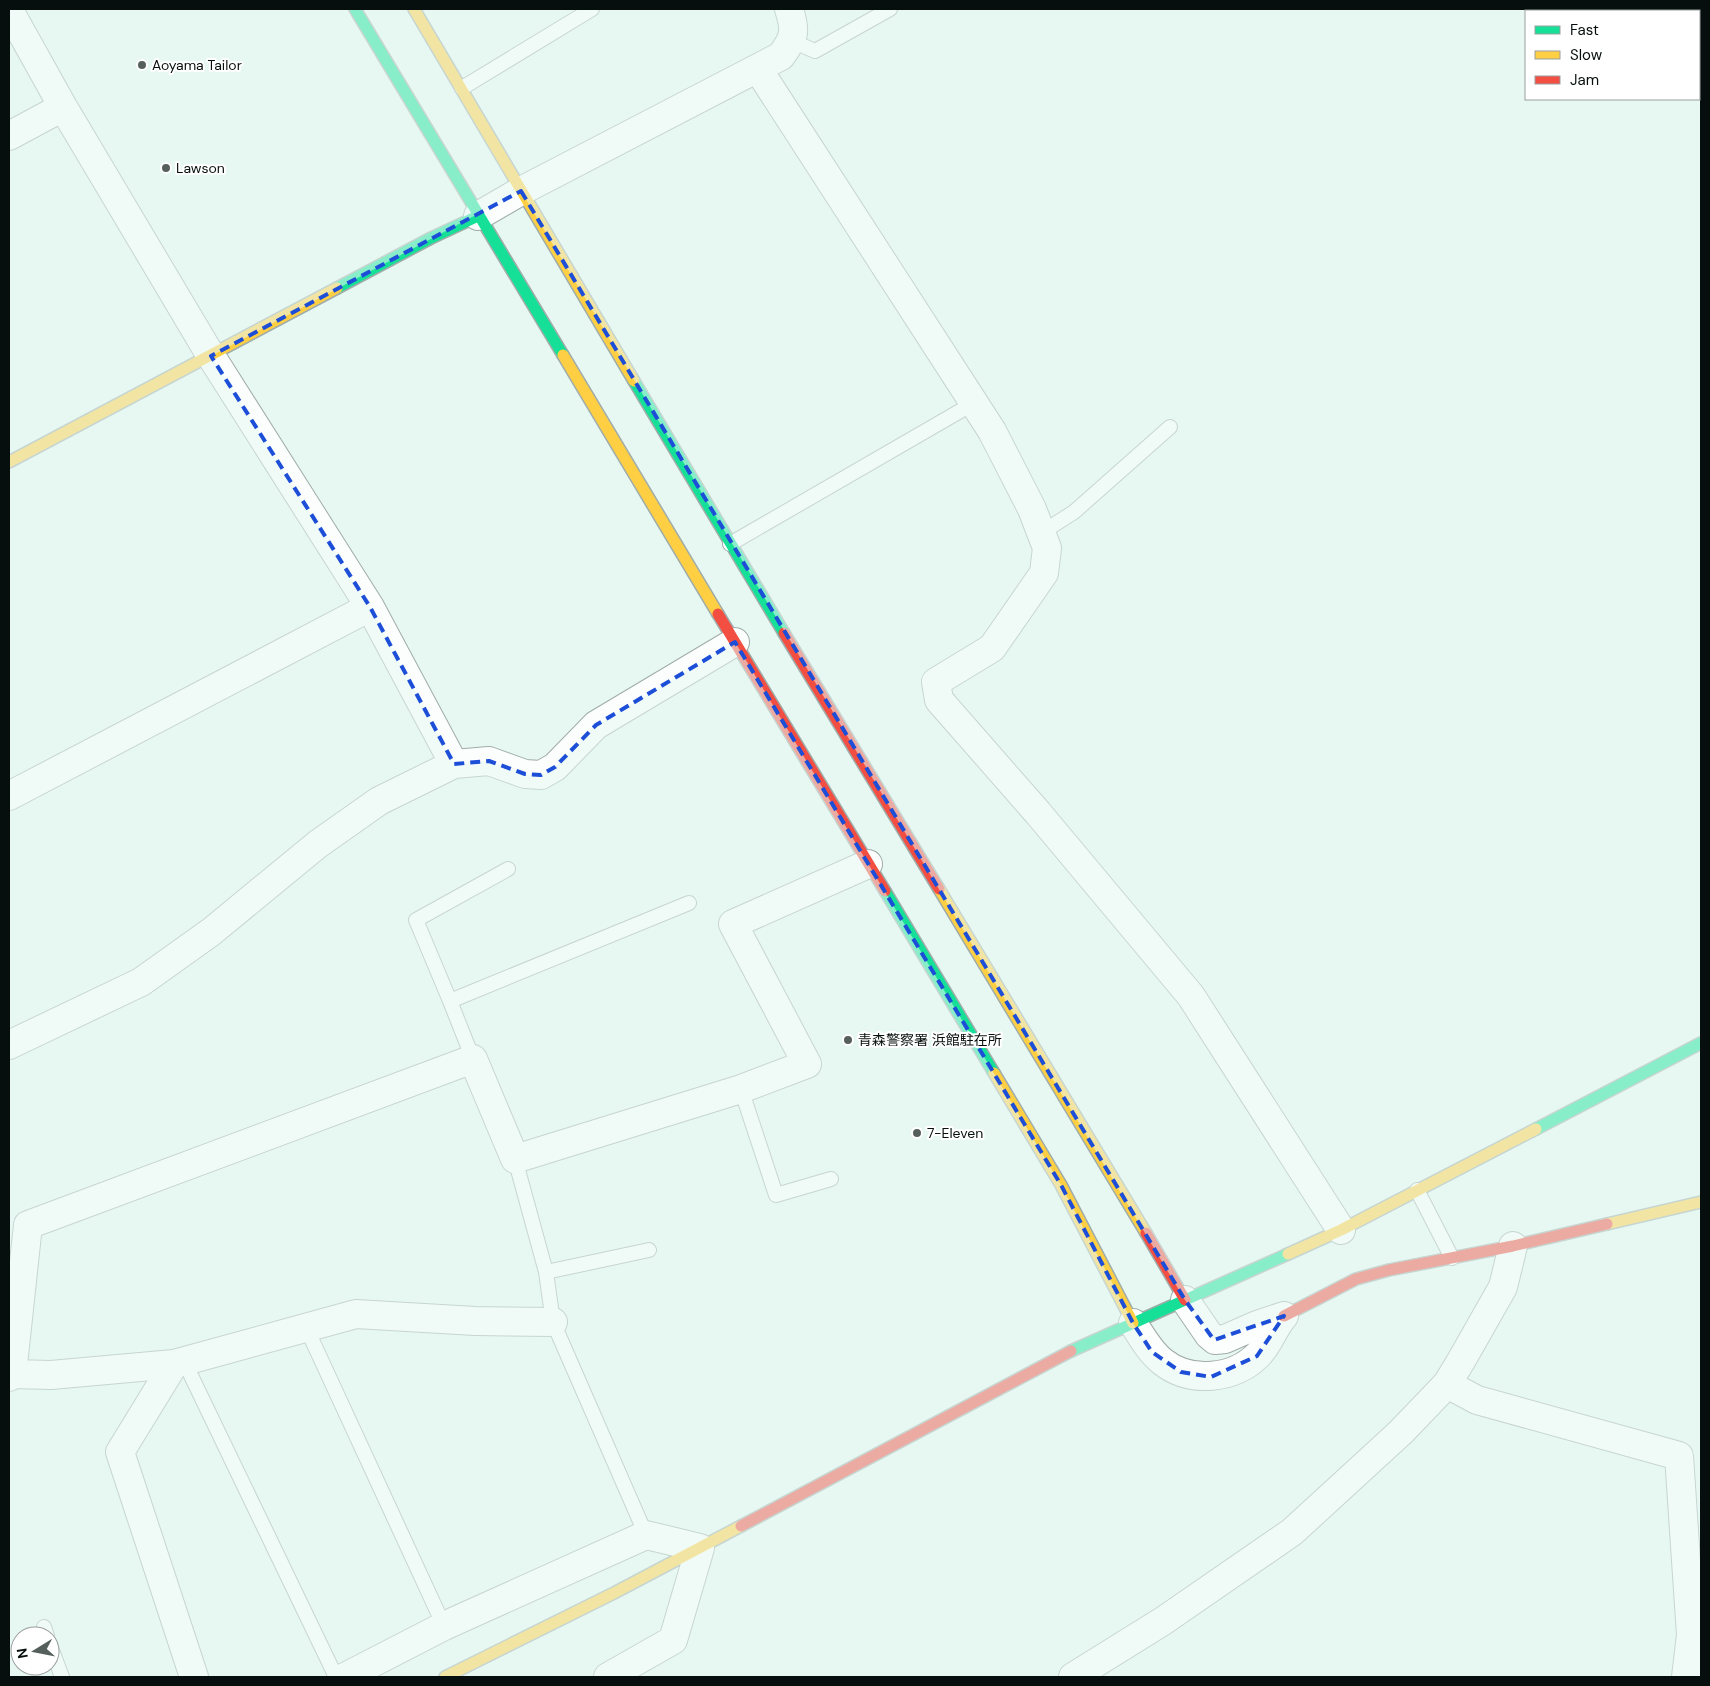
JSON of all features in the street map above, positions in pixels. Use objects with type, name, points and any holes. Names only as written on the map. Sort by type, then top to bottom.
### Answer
[{"type":"street","points":[[354,9],[1061,1186],[1133,1323],[1152,1352],[1170,1367],[1193,1376],[1210,1377],[1226,1373],[1257,1356],[1266,1346],[1284,1316]]},
{"type":"street","points":[[414,9],[730,544],[1185,1300],[1209,1335],[1216,1340],[1225,1339],[1284,1316],[1356,1279],[1389,1270],[1513,1246],[1701,1202]]},
{"type":"street","points":[[9,462],[422,243],[478,216],[522,191],[781,56],[792,41],[794,26],[789,9]]},
{"type":"street","points":[[9,10],[211,356],[370,607],[454,764]]},
{"type":"street","points":[[758,69],[992,431],[1032,509],[1047,548],[1044,573],[992,648],[936,682],[939,700],[1038,813],[1192,996],[1342,1230]]},
{"type":"street","points":[[9,136],[64,107]]},
{"type":"street","points":[[9,796],[370,607]]},
{"type":"street","points":[[9,1045],[141,982],[211,932],[318,844],[379,801],[454,764],[489,761],[525,774],[542,775],[555,767],[596,725],[735,642]]},
{"type":"street","points":[[553,1322],[475,1321],[356,1314],[179,1362],[51,1375],[10,1376],[17,1252],[28,1225],[473,1058],[515,1159],[741,1089],[807,1064],[733,924],[868,864]]},
{"type":"street","points":[[445,1677],[614,1593],[1075,1349],[1342,1230],[1701,1043]]},
{"type":"street","points":[[1073,1677],[1163,1621],[1292,1532],[1401,1432],[1447,1384],[1503,1287],[1513,1246]]},
{"type":"street","points":[[179,1362],[120,1452],[194,1677]]},
{"type":"street","points":[[1447,1384],[1477,1400],[1679,1456],[1695,1602],[1696,1639],[1686,1677]]},
{"type":"street","points":[[345,1677],[444,1626],[646,1535],[700,1548]]},
{"type":"street","points":[[608,1677],[673,1640],[700,1548]]},
{"type":"lane","points":[[462,88],[592,9]]},
{"type":"lane","points":[[792,41],[815,51],[890,9]]},
{"type":"lane","points":[[730,544],[974,403]]},
{"type":"lane","points":[[1041,533],[1074,512],[1170,427]]},
{"type":"lane","points":[[473,1058],[416,920],[508,869]]},
{"type":"lane","points":[[450,1001],[689,903]]},
{"type":"lane","points":[[741,1089],[776,1195],[831,1180]]},
{"type":"lane","points":[[515,1159],[546,1272],[553,1322],[646,1535]]},
{"type":"lane","points":[[1417,1190],[1452,1258]]},
{"type":"lane","points":[[546,1272],[649,1250]]},
{"type":"lane","points":[[306,1327],[444,1626]]},
{"type":"lane","points":[[179,1362],[336,1677]]},
{"type":"highlighted area","points":[[521,191],[1185,1300],[1214,1340],[1284,1316],[1257,1356],[1211,1377],[1181,1372],[1152,1352],[1133,1323],[1061,1185],[735,642],[596,725],[555,767],[541,775],[525,774],[489,761],[454,764],[370,607],[211,356]]},
{"type":"traffic: fast","points":[[355,9],[563,355]]},
{"type":"traffic: fast","points":[[337,288],[431,238],[478,216]]},
{"type":"traffic: fast","points":[[634,381],[784,633]]},
{"type":"traffic: fast","points":[[885,891],[994,1073]]},
{"type":"traffic: fast","points":[[1536,1129],[1701,1043]]},
{"type":"traffic: fast","points":[[1071,1351],[1288,1254]]},
{"type":"traffic: slow","points":[[414,9],[634,381]]},
{"type":"traffic: slow","points":[[9,462],[337,288]]},
{"type":"traffic: slow","points":[[563,355],[718,614]]},
{"type":"traffic: slow","points":[[939,889],[1146,1233]]},
{"type":"traffic: slow","points":[[994,1073],[1061,1185],[1133,1323]]},
{"type":"traffic: slow","points":[[1288,1254],[1341,1230],[1536,1129]]},
{"type":"traffic: slow","points":[[1607,1224],[1701,1202]]},
{"type":"traffic: slow","points":[[445,1677],[614,1593],[741,1526]]},
{"type":"traffic: jam","points":[[718,614],[885,891]]},
{"type":"traffic: jam","points":[[784,633],[939,889]]},
{"type":"traffic: jam","points":[[1284,1316],[1356,1279],[1389,1270],[1513,1246],[1607,1224]]},
{"type":"traffic: jam","points":[[1146,1233],[1185,1300]]},
{"type":"traffic: jam","points":[[741,1526],[1071,1351]]},
{"type":"place","name":"Aoyama Tailor","points":[[142,65]]},
{"type":"place","name":"Lawson","points":[[166,168]]},
{"type":"place","name":"青森警察署 浜館駐在所","points":[[848,1040]]},
{"type":"place","name":"7-Eleven","points":[[917,1133]]}]
